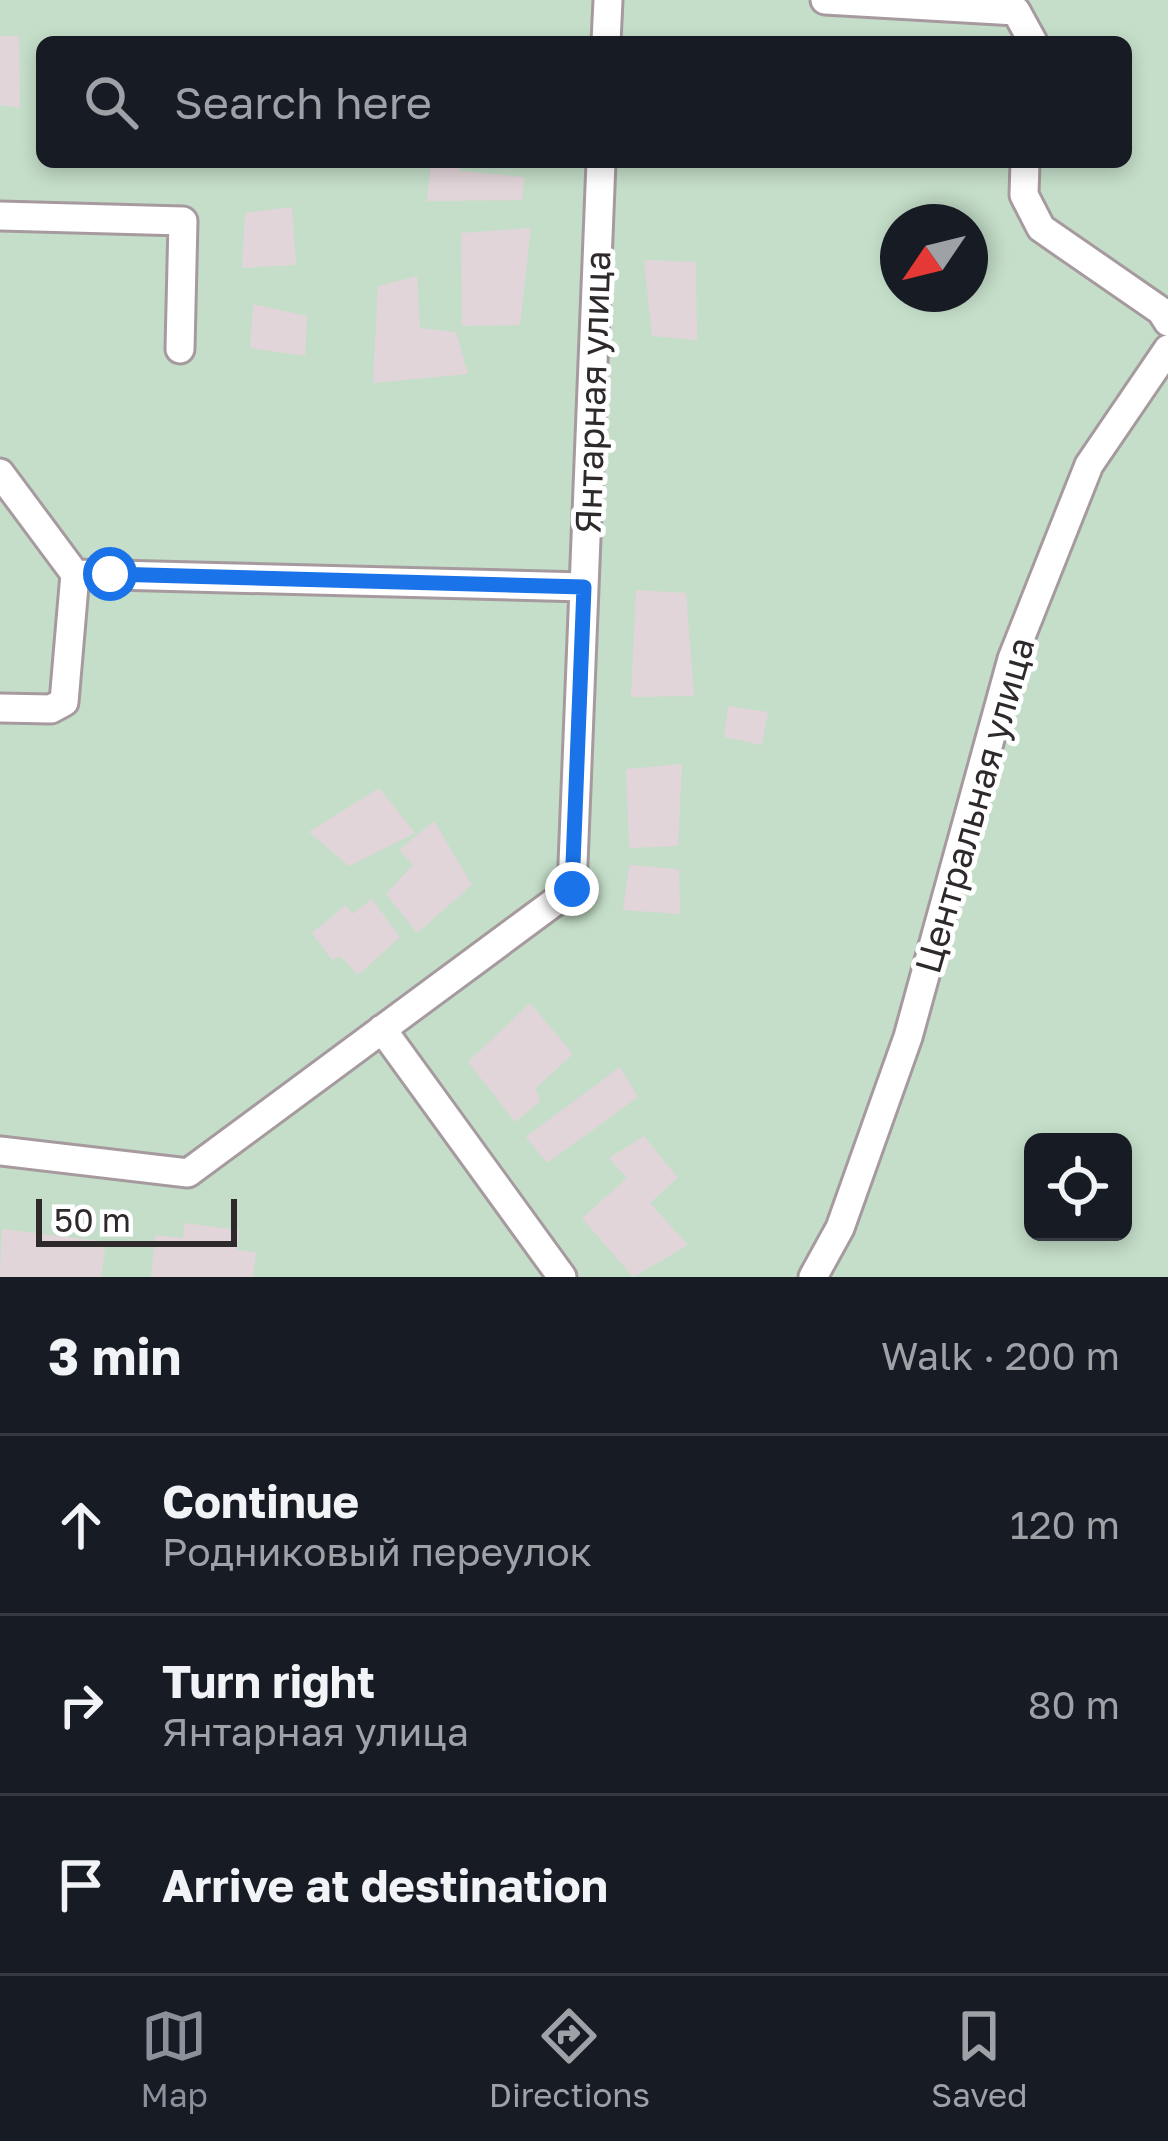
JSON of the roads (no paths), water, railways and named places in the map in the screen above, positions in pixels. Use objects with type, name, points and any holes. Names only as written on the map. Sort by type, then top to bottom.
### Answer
[{"type":"street","points":[[606,36],[608,0]]},
{"type":"street","points":[[825,0],[1016,11],[1030,36]]},
{"type":"street","name":"Янтарная улица","points":[[0,1151],[188,1173],[572,889],[601,168]]},
{"type":"street","points":[[1025,168],[1024,194],[1041,228],[1161,311],[1168,322]]},
{"type":"street","points":[[0,216],[183,221],[180,349]]},
{"type":"street","name":"Центральная улица","points":[[813,1277],[840,1228],[908,1036],[1012,659],[1089,465],[1168,349]]},
{"type":"street","points":[[0,473],[75,574],[64,702],[51,710],[0,708]]},
{"type":"street","points":[[75,574],[584,587]]},
{"type":"street","points":[[382,1029],[562,1277]]}]
